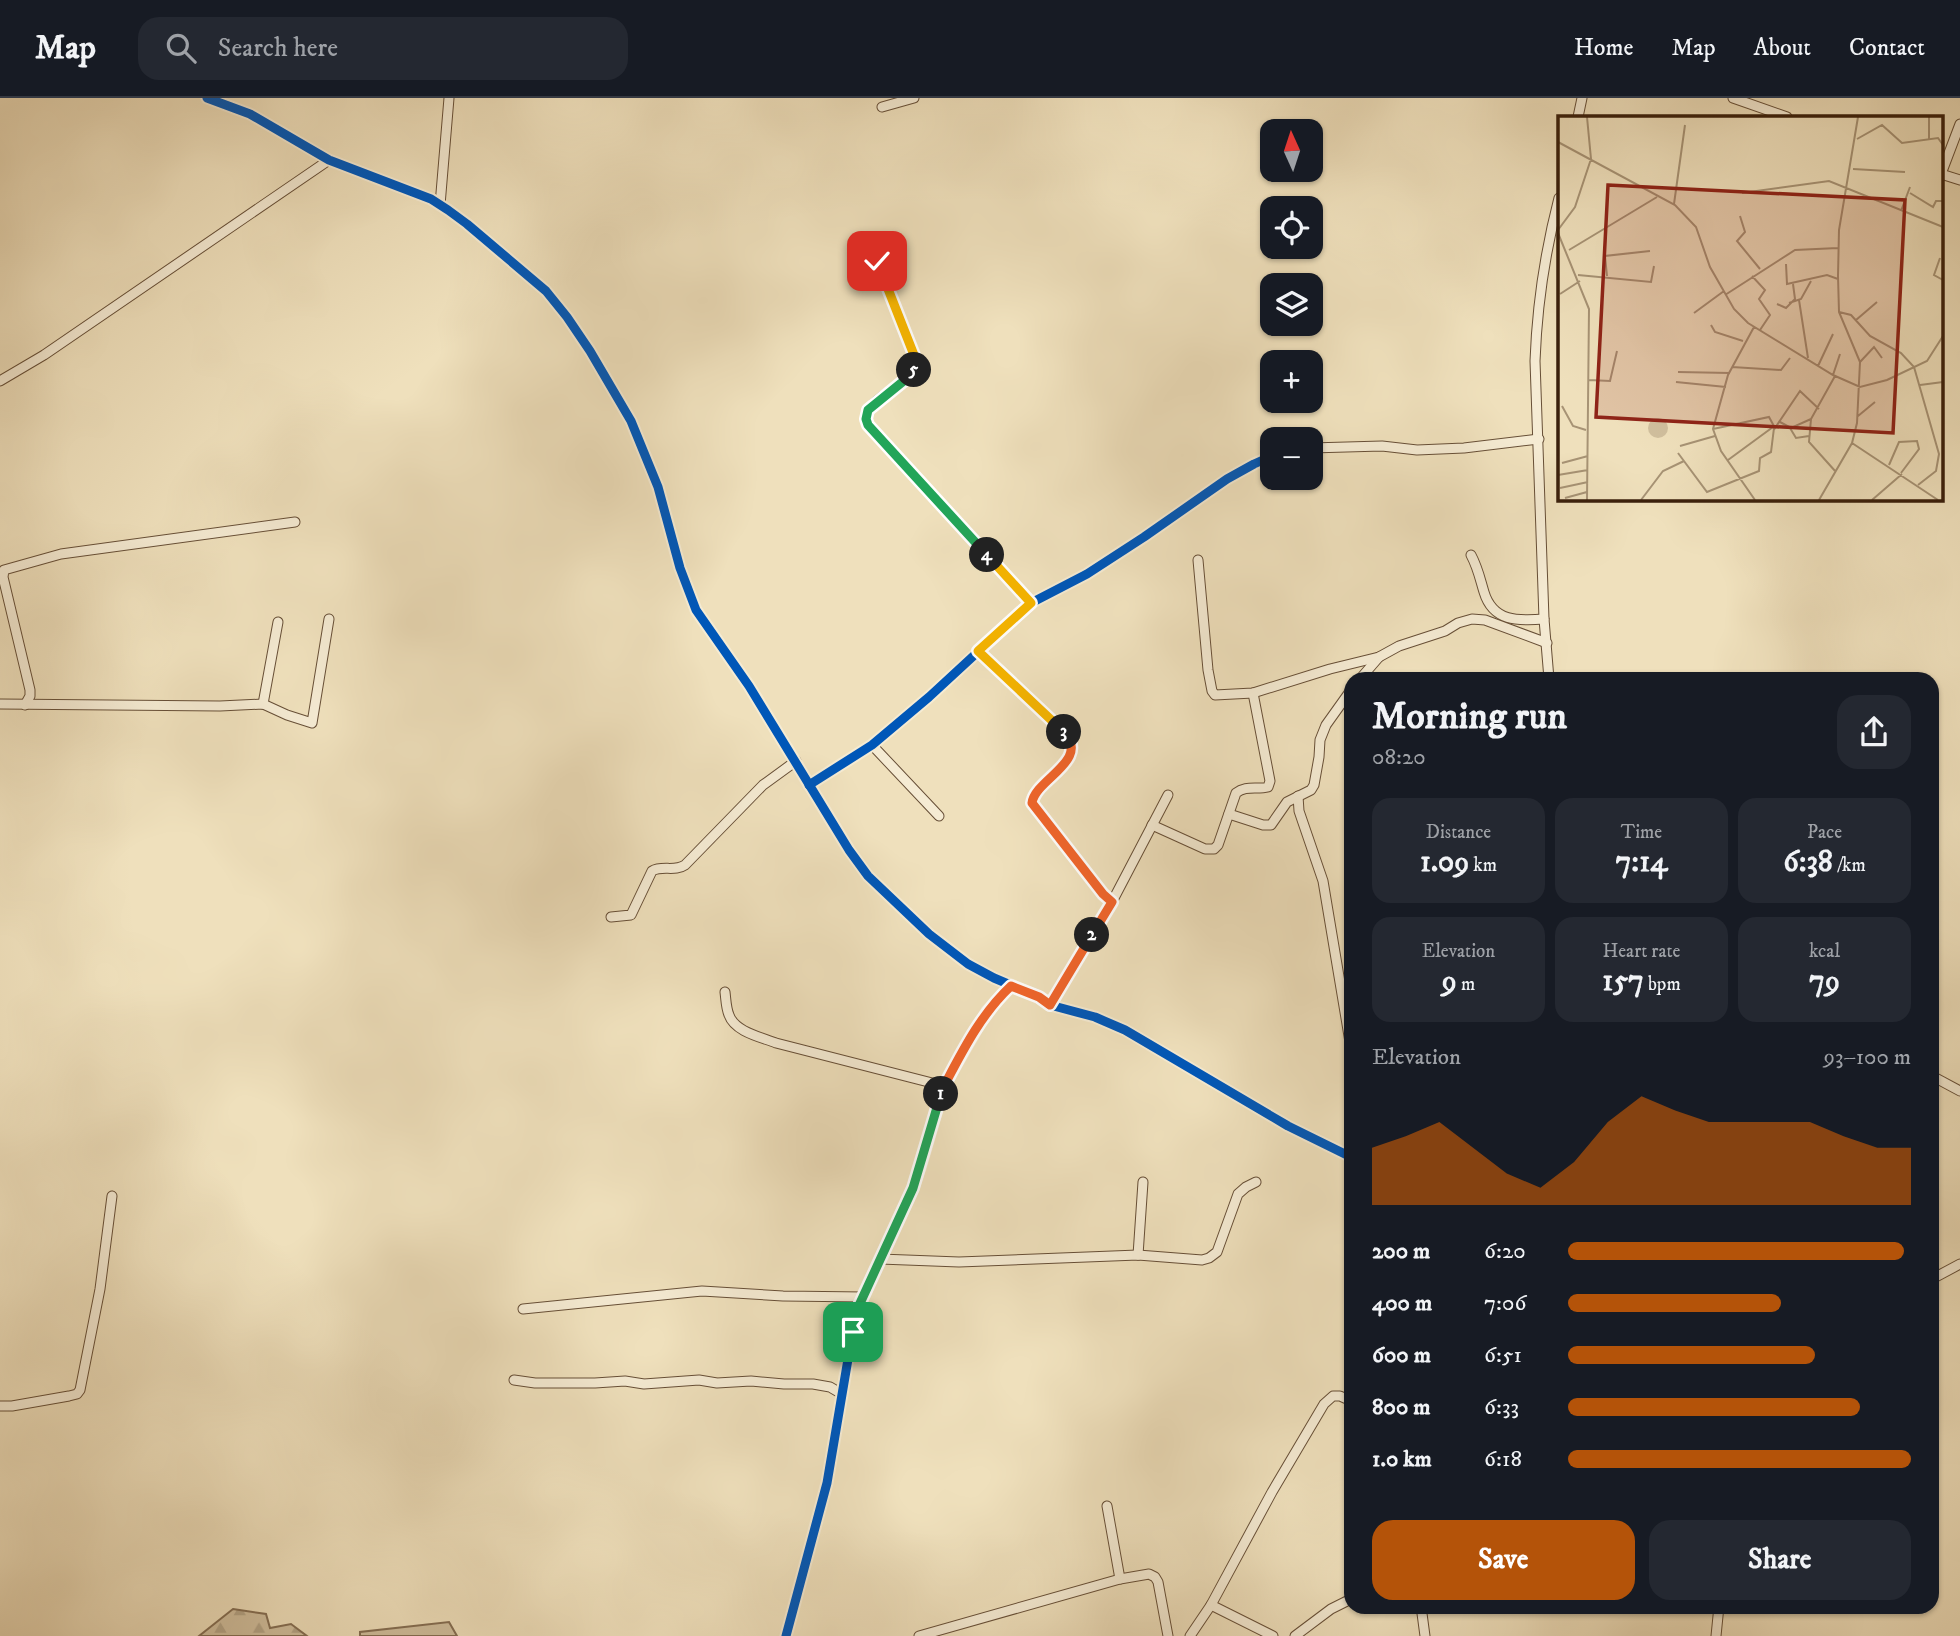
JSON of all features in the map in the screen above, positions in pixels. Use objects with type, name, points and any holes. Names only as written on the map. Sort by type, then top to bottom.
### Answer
[{"type":"street","points":[[207,98],[250,114],[328,160],[440,205],[467,224],[546,291],[590,351],[631,421],[665,509],[685,585],[696,610],[749,686],[849,850],[868,876],[949,951],[968,964],[1039,997],[1050,1005],[1096,1017],[1125,1030],[1287,1126],[1344,1153]]},
{"type":"street","points":[[440,205],[449,98]]},
{"type":"street","points":[[883,107],[914,98]]},
{"type":"street","points":[[1578,116],[1582,98]]},
{"type":"street","points":[[1733,98],[1784,116]]},
{"type":"street","points":[[1942,171],[1960,124]]},
{"type":"street","points":[[0,381],[44,355],[328,160]]},
{"type":"street","points":[[1942,174],[1960,180]]},
{"type":"street","points":[[1549,672],[1544,619],[1536,320],[1542,273],[1558,202]]},
{"type":"street","points":[[877,261],[914,355],[915,364],[911,375],[868,410],[868,425],[1031,603]]},
{"type":"street","points":[[1323,448],[1382,446],[1417,450],[1539,439]]},
{"type":"street","points":[[809,785],[872,745],[929,697],[1031,603],[1087,574],[1227,480],[1260,461]]},
{"type":"street","points":[[25,705],[30,690],[3,577],[4,570],[61,554],[295,522]]},
{"type":"street","points":[[1471,555],[1478,568],[1486,599],[1497,613],[1504,617],[1544,619]]},
{"type":"street","points":[[1198,560],[1208,670],[1215,695],[1253,693],[1380,657],[1399,646],[1472,619],[1485,620],[1547,643]]},
{"type":"street","points":[[1472,619],[1484,606],[1486,599]]},
{"type":"street","points":[[0,704],[263,704],[312,723],[330,619]]},
{"type":"street","points":[[263,704],[278,622]]},
{"type":"street","points":[[978,651],[1068,737],[1071,752],[1067,761],[1035,795],[1032,803],[1112,902]]},
{"type":"street","points":[[1366,672],[1380,657]]},
{"type":"street","points":[[1152,825],[1210,850],[1217,845],[1233,797],[1240,789],[1262,789],[1268,786],[1270,782],[1253,693]]},
{"type":"street","points":[[1228,814],[1271,825],[1287,802],[1309,792],[1314,785],[1320,740],[1326,725],[1344,700]]},
{"type":"street","points":[[872,745],[939,816]]},
{"type":"street","points":[[611,917],[631,915],[652,871],[676,869],[685,865],[763,785],[796,761]]},
{"type":"street","points":[[1050,1005],[1112,902],[1168,794]]},
{"type":"street","points":[[1298,796],[1300,811],[1323,881],[1344,1006]]},
{"type":"street","points":[[786,1636],[827,1483],[856,1312],[913,1188],[944,1086],[987,1011],[1011,986]]},
{"type":"street","points":[[725,992],[731,1019],[736,1025],[756,1036],[944,1086]]},
{"type":"street","points":[[1939,1080],[1960,1091]]},
{"type":"street","points":[[1138,1255],[1143,1182]]},
{"type":"street","points":[[880,1259],[959,1262],[1138,1255],[1202,1260],[1217,1252],[1238,1194],[1256,1182]]},
{"type":"street","points":[[0,1406],[69,1396],[80,1390],[100,1289],[112,1196]]},
{"type":"street","points":[[1939,1275],[1960,1264]]},
{"type":"street","points":[[523,1310],[702,1292],[864,1297]]},
{"type":"street","points":[[514,1380],[535,1383],[625,1381],[644,1384],[699,1380],[717,1383],[751,1381],[813,1384],[830,1387],[842,1394]]},
{"type":"street","points":[[1190,1636],[1211,1605],[1272,1492],[1324,1404],[1333,1396],[1344,1398]]},
{"type":"street","points":[[1107,1506],[1120,1579]]},
{"type":"street","points":[[919,1636],[1142,1574],[1154,1577],[1160,1589],[1168,1636]]},
{"type":"street","points":[[1295,1636],[1344,1602]]},
{"type":"street","points":[[1211,1605],[1273,1636]]},
{"type":"street","points":[[1422,1614],[1425,1636]]},
{"type":"street","points":[[1716,1636],[1718,1614]]},
{"type":"green space","points":[[233,1609],[266,1614],[270,1628],[291,1624],[307,1636],[199,1636]]},
{"type":"green space","points":[[449,1622],[457,1636],[360,1636],[360,1632]]},
{"type":"cycle path","points":[[207,98],[250,114],[329,160],[431,199],[467,224],[546,291],[590,351],[631,421],[658,487],[680,568],[696,610],[749,686],[849,850],[868,876],[929,934],[968,964],[994,978],[1039,997],[1050,1005],[1095,1017],[1125,1030],[1288,1126],[1344,1154]]},
{"type":"cycle path","points":[[809,785],[872,745],[929,697],[1031,603],[1087,574],[1227,479],[1260,461]]},
{"type":"cycle path","points":[[786,1636],[827,1483],[856,1312],[913,1188],[944,1086],[987,1011],[1011,986]]},
{"type":"route","points":[[853,1332],[856,1312],[913,1188],[944,1086],[977,1027],[987,1011],[1011,986],[1039,997],[1050,1005],[1112,902],[1032,803],[1035,795],[1067,761],[1071,752],[1068,737],[978,651],[1031,603],[868,425],[868,410],[911,375],[915,364],[914,355],[877,261]]}]
